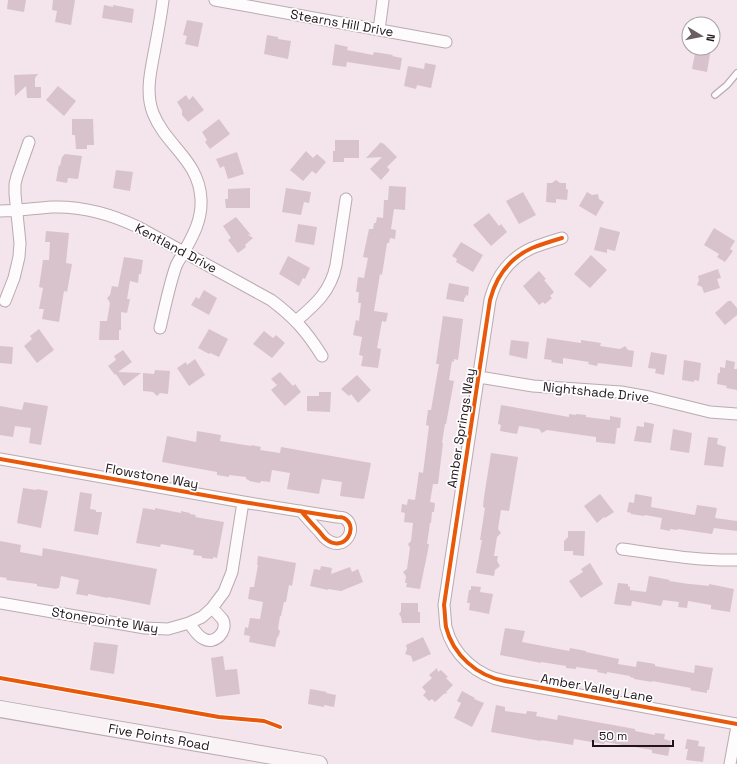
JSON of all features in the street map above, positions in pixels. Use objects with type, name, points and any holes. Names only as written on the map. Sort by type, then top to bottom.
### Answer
[{"type":"street","points":[[160,328],[172,280],[177,266],[194,234],[199,221],[201,206],[200,190],[196,178],[190,166],[165,134],[156,119],[150,101],[148,88],[163,0]]},
{"type":"street","name":"Stearns Hill Drive","points":[[215,0],[446,42]]},
{"type":"street","points":[[379,30],[383,0]]},
{"type":"street","points":[[5,301],[14,278],[19,258],[20,243],[15,184],[29,142]]},
{"type":"street","points":[[296,321],[323,295],[335,273],[346,199]]},
{"type":"street","name":"Kentland Drive","points":[[0,211],[46,207],[66,207],[99,212],[130,223],[266,297],[282,308],[296,321],[314,342],[322,356]]},
{"type":"street","name":"Amber Springs Way","points":[[460,655],[454,647],[446,628],[444,605],[490,300],[499,278],[512,261],[531,248],[562,238]]},
{"type":"street","name":"Nightshade Drive","points":[[479,378],[533,386],[625,393],[710,412],[737,414]]},
{"type":"street","name":"Flowstone Way","points":[[0,459],[301,511]]},
{"type":"street","name":"Stonepointe Way","points":[[0,603],[146,628],[168,629],[190,623],[202,617],[212,608],[224,592],[232,572],[243,502]]},
{"type":"street","points":[[622,550],[697,559],[737,560]]},
{"type":"street","points":[[190,623],[199,636],[206,640],[213,640],[218,637],[222,632],[224,625],[222,619],[212,608]]},
{"type":"street","name":"Amber Valley Lane","points":[[460,655],[475,669],[500,680],[737,725]]},
{"type":"street","name":"Five Points Road","points":[[0,709],[319,764]]},
{"type":"street","points":[[730,764],[737,725]]},
{"type":"lane","points":[[715,95],[727,85],[737,73]]},
{"type":"building","points":[[8,0],[26,0],[24,12],[7,9]]},
{"type":"building","points":[[53,0],[75,0],[71,25],[55,22],[57,11],[52,10]]},
{"type":"building","points":[[104,5],[134,9],[132,23],[102,18]]},
{"type":"building","points":[[187,20],[203,23],[198,47],[185,44],[187,36],[183,35]]},
{"type":"building","points":[[267,35],[278,37],[278,39],[291,41],[288,59],[264,54]]},
{"type":"building","points":[[335,44],[348,47],[347,50],[373,55],[374,52],[402,58],[400,70],[347,62],[346,67],[332,65]]},
{"type":"building","points":[[694,56],[710,56],[707,72],[692,69]]},
{"type":"building","points":[[425,63],[436,65],[431,88],[417,85],[416,89],[404,86],[408,66],[424,69]]},
{"type":"building","points":[[38,74],[35,78],[35,87],[41,87],[41,98],[27,98],[26,86],[15,96],[14,75]]},
{"type":"building","points":[[58,86],[76,101],[64,116],[46,100]]},
{"type":"building","points":[[186,95],[189,100],[193,96],[204,110],[188,122],[182,115],[182,110],[177,102]]},
{"type":"building","points":[[72,119],[93,119],[94,145],[87,145],[87,149],[76,149],[75,135],[72,135]]},
{"type":"building","points":[[219,119],[230,134],[210,149],[205,142],[207,140],[202,132]]},
{"type":"building","points":[[335,140],[359,140],[359,158],[344,158],[344,162],[333,162]]},
{"type":"building","points":[[381,142],[397,157],[387,167],[390,170],[381,180],[370,169],[382,157],[366,158]]},
{"type":"building","points":[[306,151],[313,158],[317,154],[326,162],[316,174],[312,171],[303,181],[290,170]]},
{"type":"building","points":[[237,152],[244,174],[228,179],[224,166],[220,168],[216,159]]},
{"type":"building","points":[[65,154],[82,156],[78,179],[68,178],[67,183],[56,181],[59,165],[60,166],[62,157]]},
{"type":"building","points":[[116,170],[133,172],[130,191],[113,188]]},
{"type":"building","points":[[556,180],[560,183],[566,183],[566,189],[568,190],[567,200],[556,199],[556,203],[546,202],[547,183],[552,183]]},
{"type":"building","points":[[389,186],[406,187],[405,210],[394,209],[391,229],[396,230],[395,239],[390,238],[389,243],[387,243],[382,275],[380,274],[374,311],[388,313],[386,322],[382,321],[377,348],[381,349],[378,368],[361,366],[363,356],[359,355],[362,337],[353,335],[356,320],[359,321],[361,303],[358,303],[359,292],[356,292],[358,277],[364,278],[368,258],[363,257],[369,229],[373,229],[377,217],[383,218],[384,200],[388,200]]},
{"type":"building","points":[[250,188],[250,208],[226,208],[225,199],[228,199],[228,189]]},
{"type":"building","points":[[286,188],[311,192],[309,203],[304,202],[301,215],[282,212]]},
{"type":"building","points":[[523,192],[536,215],[519,224],[506,201]]},
{"type":"building","points":[[587,192],[592,195],[598,194],[599,199],[604,202],[596,216],[579,206]]},
{"type":"building","points":[[489,213],[499,226],[501,224],[507,232],[491,246],[473,225]]},
{"type":"building","points":[[236,217],[251,235],[247,234],[253,238],[245,245],[246,247],[238,253],[228,240],[231,238],[223,226]]},
{"type":"building","points":[[298,224],[317,227],[314,245],[295,242]]},
{"type":"building","points":[[600,227],[620,232],[615,251],[607,249],[607,253],[594,250]]},
{"type":"building","points":[[714,228],[735,241],[730,249],[733,251],[725,262],[717,257],[719,254],[704,245]]},
{"type":"building","points":[[46,231],[69,233],[66,263],[72,264],[67,292],[64,291],[59,322],[42,319],[44,309],[39,309],[43,288],[39,287],[43,260],[49,260],[50,242],[45,242]]},
{"type":"building","points":[[461,242],[483,255],[473,272],[456,262],[457,259],[452,256]]},
{"type":"building","points":[[591,255],[607,270],[590,288],[574,274]]},
{"type":"building","points":[[288,256],[310,268],[305,279],[303,278],[299,286],[279,274]]},
{"type":"building","points":[[124,257],[143,260],[141,274],[139,274],[138,283],[130,281],[127,299],[130,299],[127,313],[121,312],[121,330],[119,330],[119,340],[99,340],[100,321],[107,321],[110,303],[107,298],[110,295],[112,286],[118,287]]},
{"type":"building","points":[[718,269],[721,278],[717,279],[720,288],[704,293],[702,287],[697,285],[699,280],[698,276]]},
{"type":"building","points":[[539,271],[554,292],[550,296],[552,298],[545,304],[543,302],[539,305],[523,286]]},
{"type":"building","points":[[449,283],[469,287],[468,296],[466,295],[464,298],[464,302],[446,299]]},
{"type":"building","points":[[204,290],[217,298],[209,315],[191,305],[196,297],[199,299]]},
{"type":"building","points":[[728,301],[731,301],[737,308],[737,315],[725,325],[715,313]]},
{"type":"building","points":[[443,316],[463,319],[458,360],[454,359],[454,362],[452,361],[449,380],[454,381],[442,443],[438,484],[433,484],[430,502],[435,503],[434,512],[432,512],[430,523],[427,544],[429,544],[420,589],[406,587],[407,583],[405,583],[406,576],[403,572],[407,569],[410,548],[408,544],[411,541],[413,523],[404,522],[405,513],[401,512],[402,504],[407,505],[408,499],[415,500],[419,472],[423,473],[429,426],[426,425],[428,410],[431,410],[439,364],[436,364]]},
{"type":"building","points":[[39,329],[54,350],[37,363],[24,346],[32,339],[30,336]]},
{"type":"building","points":[[209,329],[228,339],[219,357],[198,348]]},
{"type":"building","points":[[264,331],[273,338],[276,335],[285,343],[272,358],[253,344]]},
{"type":"building","points":[[547,338],[581,343],[581,340],[601,343],[600,346],[620,349],[625,346],[628,350],[634,351],[632,367],[598,363],[597,366],[588,364],[589,362],[563,358],[563,364],[551,362],[552,360],[544,359]]},
{"type":"building","points":[[511,340],[529,342],[527,359],[509,355]]},
{"type":"building","points":[[0,346],[13,347],[12,364],[0,363]]},
{"type":"building","points":[[123,350],[132,362],[118,372],[141,373],[124,386],[116,374],[115,375],[108,366],[116,360],[114,356]]},
{"type":"building","points":[[651,352],[667,355],[664,375],[655,373],[656,369],[648,368]]},
{"type":"building","points":[[195,359],[205,375],[189,386],[177,368],[186,362],[187,365]]},
{"type":"building","points":[[684,360],[701,363],[699,381],[694,380],[694,382],[682,380]]},
{"type":"building","points":[[726,360],[735,362],[734,369],[737,369],[737,390],[726,388],[727,386],[717,384],[720,367],[725,368]]},
{"type":"building","points":[[155,370],[170,371],[168,394],[160,393],[157,396],[153,392],[143,391],[143,373],[154,374]]},
{"type":"building","points":[[280,372],[293,386],[295,384],[301,392],[285,406],[271,390],[277,385],[271,379]]},
{"type":"building","points":[[357,375],[371,390],[358,403],[351,394],[349,396],[341,389]]},
{"type":"building","points":[[319,392],[331,392],[330,412],[307,411],[307,396],[319,396]]},
{"type":"building","points":[[24,402],[48,406],[41,445],[29,443],[31,428],[15,426],[13,437],[0,435],[0,406],[22,410]]},
{"type":"building","points":[[501,405],[569,417],[569,414],[576,414],[586,415],[586,417],[610,420],[610,416],[621,418],[620,428],[617,428],[615,444],[596,442],[596,437],[547,430],[542,433],[539,429],[519,426],[517,434],[500,431],[501,425],[498,424]]},
{"type":"building","points":[[644,422],[654,424],[651,443],[634,441],[637,426],[644,427]]},
{"type":"building","points":[[673,429],[692,433],[689,453],[670,450]]},
{"type":"building","points":[[197,431],[221,435],[220,441],[261,447],[260,450],[280,453],[281,447],[371,463],[364,499],[340,496],[342,482],[322,479],[319,494],[287,489],[290,473],[272,470],[270,482],[261,481],[260,483],[249,481],[246,477],[217,475],[217,472],[162,462],[167,436],[196,442]]},
{"type":"building","points":[[708,437],[718,438],[717,444],[726,447],[723,467],[704,465]]},
{"type":"building","points":[[491,453],[518,457],[509,511],[501,510],[498,529],[501,533],[497,537],[494,556],[498,556],[497,561],[500,566],[495,570],[494,576],[476,573],[482,540],[480,540],[485,508],[483,507],[484,497]]},
{"type":"building","points":[[23,488],[48,491],[41,528],[17,523]]},
{"type":"building","points":[[80,492],[92,494],[90,509],[96,510],[96,512],[102,512],[98,535],[74,531]]},
{"type":"building","points":[[600,494],[614,512],[605,518],[604,517],[597,523],[584,506]]},
{"type":"building","points":[[635,494],[652,497],[651,507],[695,515],[697,505],[717,508],[715,518],[737,521],[737,531],[714,528],[712,534],[678,529],[670,529],[670,531],[660,529],[662,518],[631,514],[627,512],[629,502],[634,503]]},
{"type":"building","points":[[143,508],[155,510],[155,508],[181,513],[181,511],[196,515],[195,517],[224,522],[217,558],[202,558],[202,556],[193,555],[194,550],[161,544],[160,547],[136,543]]},
{"type":"building","points":[[568,531],[585,531],[584,556],[573,555],[573,551],[564,551],[564,541],[568,537]]},
{"type":"building","points":[[0,541],[21,545],[20,552],[42,556],[43,548],[157,569],[150,605],[88,594],[88,596],[76,594],[79,580],[61,576],[59,588],[57,589],[37,586],[37,584],[6,580],[7,578],[0,577]]},
{"type":"building","points":[[258,556],[296,563],[292,586],[289,585],[286,602],[284,602],[280,616],[278,629],[280,631],[275,647],[249,642],[250,636],[244,635],[245,627],[248,628],[250,618],[260,619],[263,602],[248,599],[250,587],[254,587]]},
{"type":"building","points":[[590,563],[603,584],[581,598],[569,581],[583,572],[581,569]]},
{"type":"building","points":[[321,566],[332,568],[331,574],[350,567],[352,572],[358,569],[363,582],[341,591],[310,586],[314,569],[320,570]]},
{"type":"building","points":[[649,576],[670,580],[669,581],[709,586],[709,584],[734,589],[730,612],[711,609],[711,605],[688,601],[687,608],[678,607],[679,602],[663,600],[661,606],[632,601],[631,606],[614,604],[618,583],[628,584],[630,590],[646,592]]},
{"type":"building","points":[[471,586],[481,587],[480,592],[493,594],[489,614],[469,610],[470,603],[467,603]]},
{"type":"building","points":[[401,603],[418,603],[420,623],[402,623],[399,614],[401,611]]},
{"type":"building","points":[[505,628],[525,631],[522,642],[569,651],[570,648],[586,651],[619,659],[618,664],[636,667],[637,661],[694,673],[695,665],[713,668],[709,690],[707,690],[707,693],[690,690],[691,688],[634,679],[630,676],[607,672],[607,674],[597,672],[598,670],[576,667],[576,669],[566,668],[566,666],[500,655]]},
{"type":"building","points":[[423,637],[431,654],[413,662],[411,656],[405,654],[407,649],[406,645]]},
{"type":"building","points":[[94,642],[118,645],[114,674],[90,670]]},
{"type":"building","points":[[223,656],[225,670],[237,669],[240,694],[216,697],[211,658]]},
{"type":"building","points":[[437,668],[438,672],[441,670],[453,685],[446,692],[446,694],[445,693],[435,702],[432,699],[429,701],[423,695],[426,692],[422,687],[432,678],[429,675]]},
{"type":"building","points":[[310,689],[336,695],[334,707],[308,704]]},
{"type":"building","points":[[462,691],[475,698],[474,699],[484,703],[472,727],[454,718],[461,703],[457,701]]},
{"type":"building","points":[[496,705],[505,707],[505,711],[526,714],[527,711],[537,712],[536,716],[557,720],[558,715],[635,729],[635,731],[655,735],[655,733],[665,734],[664,739],[671,741],[668,756],[652,753],[652,750],[605,742],[604,744],[574,739],[573,745],[491,732]]},
{"type":"building","points":[[687,739],[699,741],[698,746],[705,747],[703,762],[686,760],[688,749],[685,749]]},
{"type":"cycle path","points":[[562,238],[532,248],[517,257],[500,276],[490,300],[444,605],[446,627],[449,637],[454,647],[468,663],[476,669],[495,678],[737,724]]},
{"type":"cycle path","points":[[0,459],[243,502],[342,517],[349,522],[350,533],[348,538],[339,543],[333,543],[326,539],[301,511]]},
{"type":"cycle path","points":[[0,678],[219,717],[264,721],[280,727]]}]
